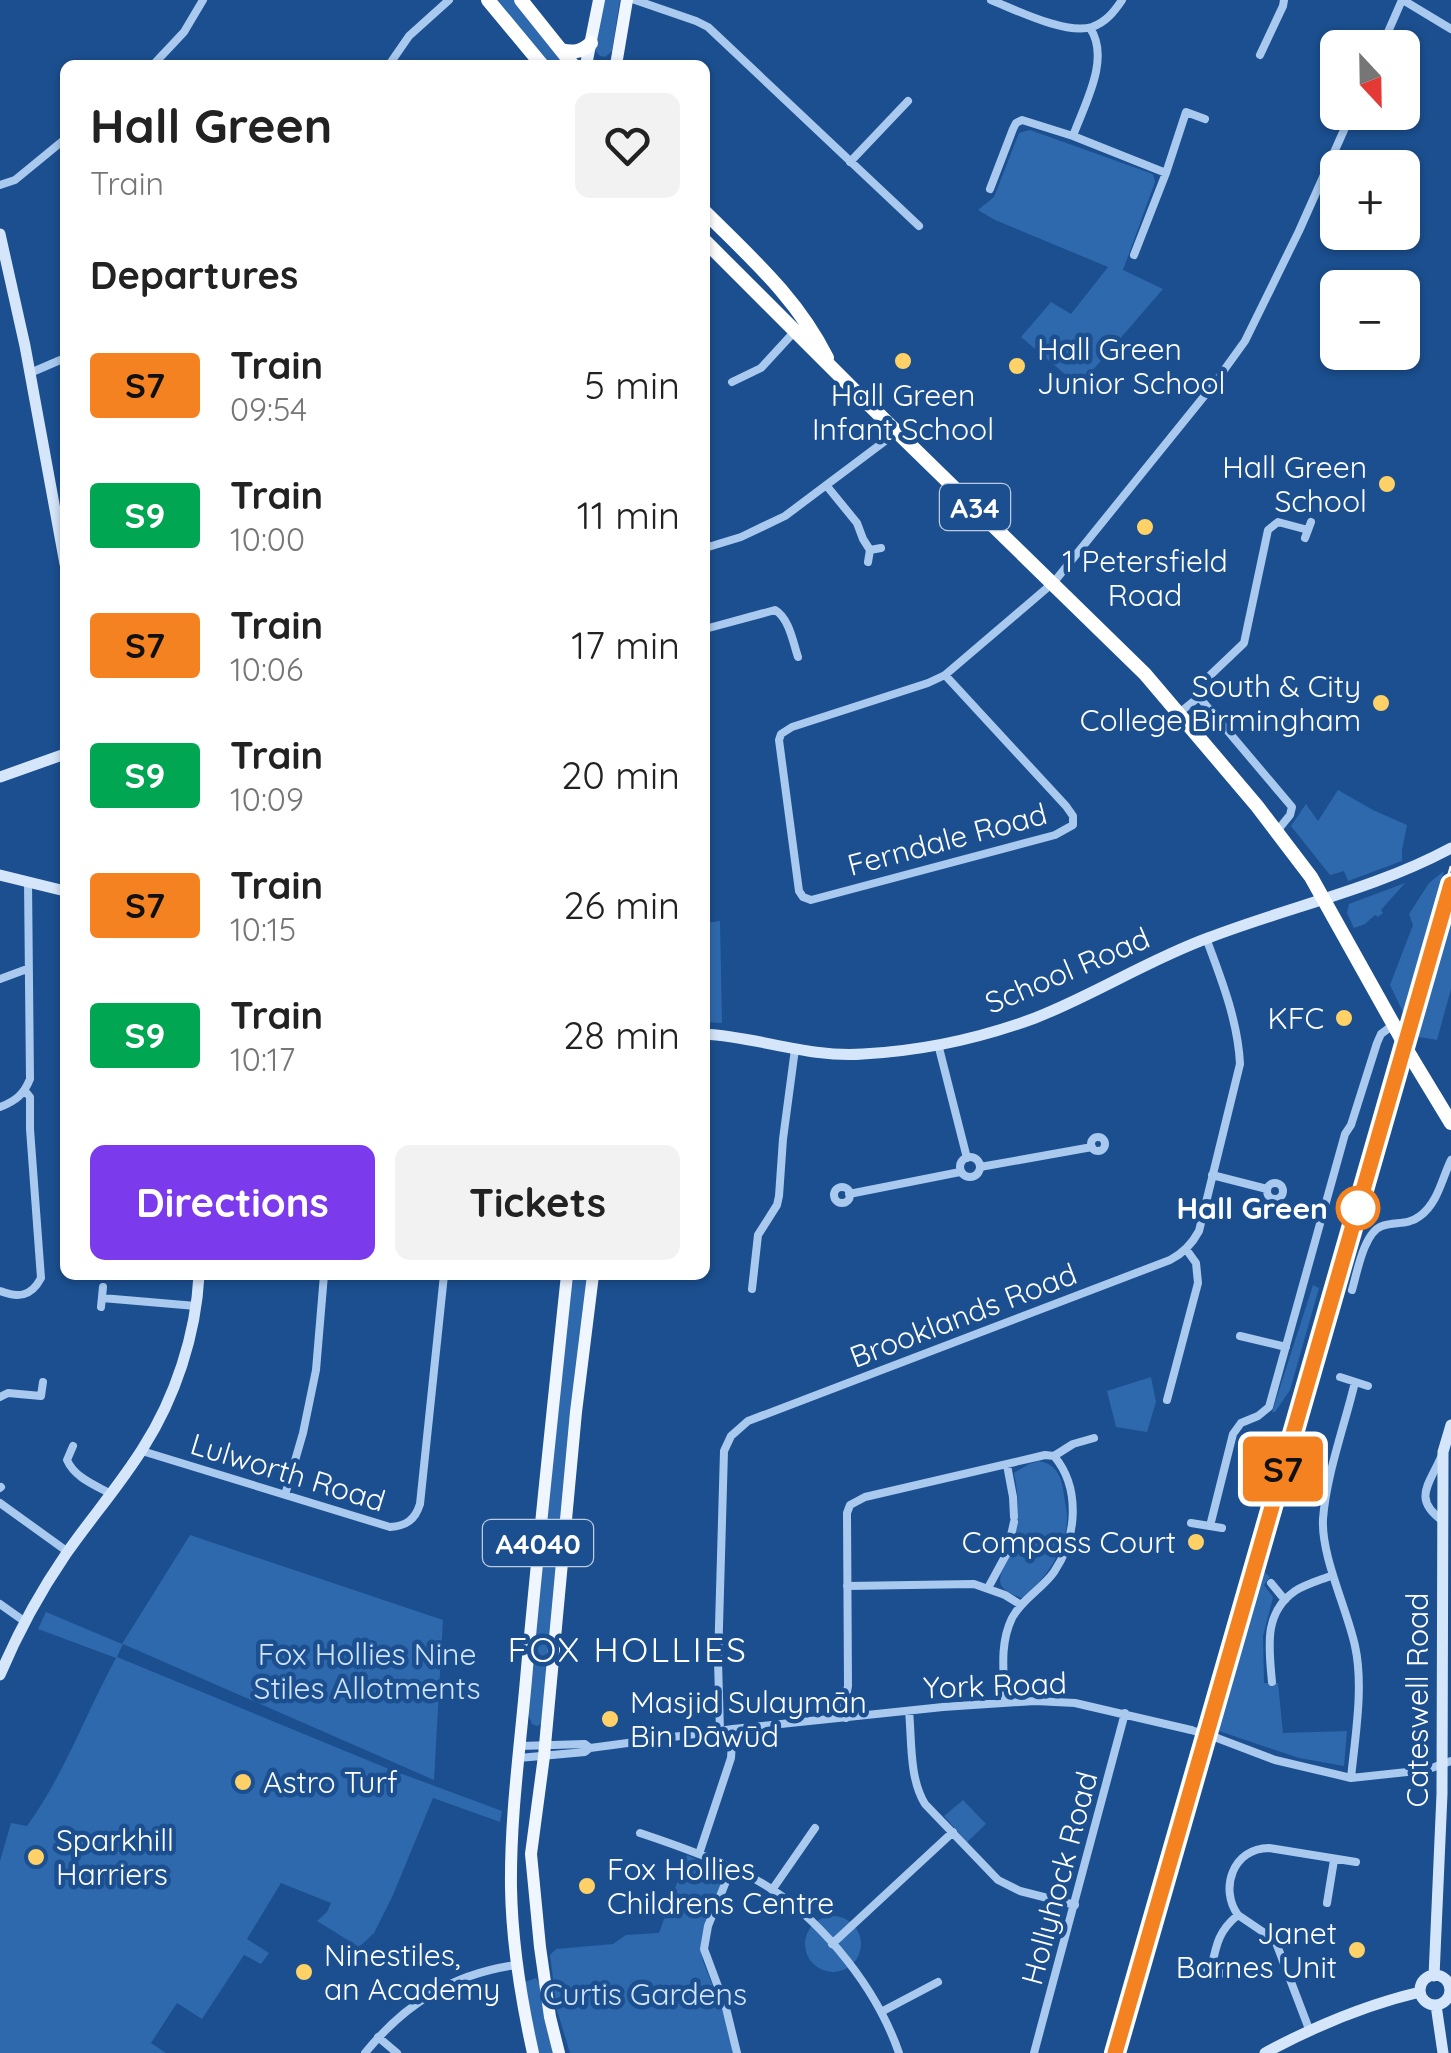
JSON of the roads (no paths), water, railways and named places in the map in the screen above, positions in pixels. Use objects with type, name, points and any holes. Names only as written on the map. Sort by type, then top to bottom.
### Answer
[{"type":"highway","points":[[488,0],[538,60]]},
{"type":"highway","points":[[521,0],[569,60]]},
{"type":"highway","points":[[561,50],[570,52],[590,46]]},
{"type":"highway","name":"A34","points":[[710,217],[788,296],[832,367]]},
{"type":"highway","name":"A34","points":[[710,246],[1054,582],[1179,712],[1311,877],[1451,1123]]},
{"type":"highway","points":[[794,331],[806,320]]},
{"type":"main road","points":[[587,60],[599,0]]},
{"type":"main road","points":[[617,60],[627,0]]},
{"type":"main road","points":[[590,46],[596,60]]},
{"type":"main road","name":"A4040","points":[[533,2053],[518,1965],[511,1888],[519,1752],[566,1280]]},
{"type":"main road","name":"A4040","points":[[558,2053],[542,1963],[531,1854],[592,1280]]},
{"type":"main road","points":[[518,1965],[542,1963]]},
{"type":"street","points":[[158,60],[184,32],[203,0]]},
{"type":"street","points":[[392,60],[409,36],[448,0]]},
{"type":"street","points":[[636,0],[708,27],[918,226]]},
{"type":"street","points":[[991,0],[1049,22],[1090,28],[1106,20],[1122,0]]},
{"type":"street","points":[[1250,41],[1262,51],[1284,0]]},
{"type":"street","points":[[1389,30],[1403,0],[1451,29]]},
{"type":"street","points":[[1072,136],[1096,72],[1097,38],[1090,28]]},
{"type":"street","points":[[850,162],[908,100]]},
{"type":"street","points":[[1176,109],[1206,119]]},
{"type":"street","points":[[1134,254],[1186,112]]},
{"type":"street","points":[[990,188],[1021,116],[1166,172]]},
{"type":"street","points":[[945,674],[1054,582],[1214,384],[1245,341],[1344,130]]},
{"type":"street","points":[[0,186],[15,180],[60,143]]},
{"type":"street","points":[[0,234],[60,528]]},
{"type":"street","points":[[732,382],[760,368],[794,331]]},
{"type":"street","points":[[30,372],[60,360]]},
{"type":"street","points":[[710,546],[785,516],[897,432]]},
{"type":"street","points":[[826,485],[857,523],[870,550],[868,562]]},
{"type":"street","points":[[1277,830],[1292,808],[1200,696],[1201,684],[1244,642],[1268,530],[1278,522],[1308,530]]},
{"type":"street","points":[[870,550],[881,548]]},
{"type":"street","points":[[710,628],[775,610],[784,618],[798,658]]},
{"type":"street","name":"Ferndale Road","points":[[945,674],[1066,806],[1073,816],[1073,825],[1054,835],[811,900],[803,897],[799,891],[780,734],[945,674]]},
{"type":"street","points":[[1179,712],[1200,696]]},
{"type":"street","points":[[0,777],[60,756]]},
{"type":"street","name":"School Road","points":[[710,1034],[836,1056],[938,1044],[1035,1018],[1206,938],[1410,868],[1447,850]]},
{"type":"street","points":[[0,874],[60,890]]},
{"type":"street","points":[[0,1107],[25,1092],[30,1078],[28,881]]},
{"type":"street","points":[[1166,1400],[1198,1283],[1196,1263],[1186,1249],[1199,1231],[1240,1064],[1240,1043],[1206,938]]},
{"type":"street","points":[[0,979],[28,969]]},
{"type":"street","points":[[1210,1526],[1233,1434],[1241,1423],[1264,1413],[1269,1406],[1345,1134],[1377,1042],[1386,1030],[1394,1027]]},
{"type":"street","points":[[938,1044],[967,1158]]},
{"type":"street","points":[[752,1289],[758,1235],[779,1196],[795,1049]]},
{"type":"street","points":[[0,1291],[16,1296],[27,1294],[36,1288],[40,1278],[30,1097],[25,1092]]},
{"type":"street","points":[[980,1167],[1092,1146]]},
{"type":"street","points":[[849,1194],[960,1172],[972,1178],[980,1167],[976,1159],[961,1162],[960,1172]]},
{"type":"street","points":[[1352,1290],[1372,1232],[1420,1216],[1429,1208],[1451,1160]]},
{"type":"street","points":[[1212,1175],[1267,1189]]},
{"type":"street","name":"Brooklands Road","points":[[720,1730],[724,1451],[738,1428],[1170,1260],[1186,1249]]},
{"type":"street","points":[[0,1674],[24,1621],[68,1552],[142,1451],[174,1387],[199,1280]]},
{"type":"street","points":[[285,1495],[316,1370],[324,1280]]},
{"type":"street","name":"Lulworth Road","points":[[142,1451],[390,1527],[406,1524],[420,1504],[443,1280]]},
{"type":"street","points":[[103,1287],[101,1303],[196,1306]]},
{"type":"street","points":[[1240,1336],[1286,1347]]},
{"type":"street","points":[[1340,1378],[1368,1386]]},
{"type":"street","points":[[0,1397],[8,1393],[40,1396],[43,1382]]},
{"type":"street","points":[[1158,1382],[1170,1386]]},
{"type":"street","points":[[1351,1778],[1358,1665],[1322,1522],[1355,1382]]},
{"type":"street","name":"Cateswell Road","points":[[1434,1976],[1445,1881],[1443,1452],[1451,1425]]},
{"type":"street","points":[[846,1718],[850,1505],[856,1500],[951,1475],[1054,1456],[1094,1438]]},
{"type":"street","points":[[73,1446],[68,1460],[71,1468],[111,1494]]},
{"type":"street","points":[[1443,1452],[1424,1496],[1430,1512],[1446,1529]]},
{"type":"street","points":[[1005,1702],[1002,1644],[1021,1605],[1054,1571],[1074,1521],[1067,1480],[1054,1456]]},
{"type":"street","points":[[988,1588],[1007,1554],[1014,1519],[1006,1464]]},
{"type":"street","points":[[0,1503],[68,1552]]},
{"type":"street","points":[[1192,1523],[1222,1528]]},
{"type":"street","points":[[1272,1682],[1268,1630],[1274,1615],[1295,1591],[1333,1575]]},
{"type":"street","points":[[1271,1582],[1285,1600]]},
{"type":"street","points":[[847,1586],[958,1584],[988,1588],[1021,1605]]},
{"type":"street","points":[[0,1604],[24,1621]]},
{"type":"street","name":"York Road","points":[[519,1752],[585,1752],[590,1748],[720,1730],[1005,1702],[1075,1703],[1125,1713],[1217,1738],[1275,1760],[1351,1778],[1412,1772],[1446,1762]]},
{"type":"street","points":[[908,1711],[913,1766],[920,1795],[932,1811],[998,1880],[1020,1891],[1075,1905]]},
{"type":"street","name":"Hollyhock Road","points":[[1034,2053],[1125,1713]]},
{"type":"street","points":[[698,1854],[731,1758],[733,1729]]},
{"type":"street","points":[[772,1890],[815,1828]]},
{"type":"street","points":[[832,1944],[953,1832]]},
{"type":"street","points":[[640,1833],[698,1854],[772,1890],[813,1924],[854,1970],[882,2012],[900,2053]]},
{"type":"street","points":[[1308,2029],[1275,1940],[1238,1915],[1230,1904],[1229,1892],[1238,1859],[1256,1848],[1269,1848],[1356,1862]]},
{"type":"street","points":[[1327,1902],[1334,1860]]},
{"type":"street","points":[[732,1869],[708,1926],[704,1949],[726,2008],[737,2053]]},
{"type":"street","points":[[1211,1970],[1217,1944],[1226,1926],[1238,1915]]},
{"type":"street","points":[[364,2053],[410,2006],[429,1994],[456,1981],[518,1965]]},
{"type":"street","points":[[1198,1972],[1225,1974]]},
{"type":"street","points":[[1434,1976],[1446,1980],[1450,1990],[1445,2001],[1436,2005],[1426,2002],[1420,1992],[1422,1983],[1434,1976]]},
{"type":"street","points":[[882,2012],[938,1982]]},
{"type":"street","points":[[1265,2053],[1308,2029],[1420,1992]]},
{"type":"street","points":[[1436,2005],[1444,2053]]},
{"type":"street","points":[[378,2037],[397,2053]]},
{"type":"railway","points":[[1110,2053],[1451,866]]},
{"type":"train","name":"S7","points":[[1115,2053],[1451,884]]},
{"type":"place","name":"Hall Green Infant School","points":[[903,361]]},
{"type":"place","name":"Hall Green Junior School","points":[[1017,366]]},
{"type":"place","name":"Hall Green School","points":[[1387,484]]},
{"type":"place","name":"1 Petersfield Road","points":[[1145,527]]},
{"type":"place","name":"South & City College Birmingham","points":[[1381,703]]},
{"type":"place","name":"KFC","points":[[1344,1018]]},
{"type":"place","name":"Hall Green","points":[[1358,1208]]},
{"type":"place","name":"Compass Court","points":[[1196,1542]]},
{"type":"place","name":"Masjid Sulaymān Bin Dāwūd","points":[[610,1719]]},
{"type":"place","name":"Astro Turf","points":[[243,1782]]},
{"type":"place","name":"Sparkhill Harriers","points":[[36,1857]]},
{"type":"place","name":"Fox Hollies Childrens Centre","points":[[587,1886]]},
{"type":"place","name":"Janet Barnes Unit","points":[[1357,1950]]},
{"type":"place","name":"Ninestiles, an Academy","points":[[304,1972]]},
{"type":"district","name":"FOX HOLLIES","points":[[628,1649]]},
{"type":"park label","name":"Fox Hollies Nine Stiles Allotments","points":[[367,1671]]},
{"type":"park label","name":"Curtis Gardens","points":[[645,1994]]}]
